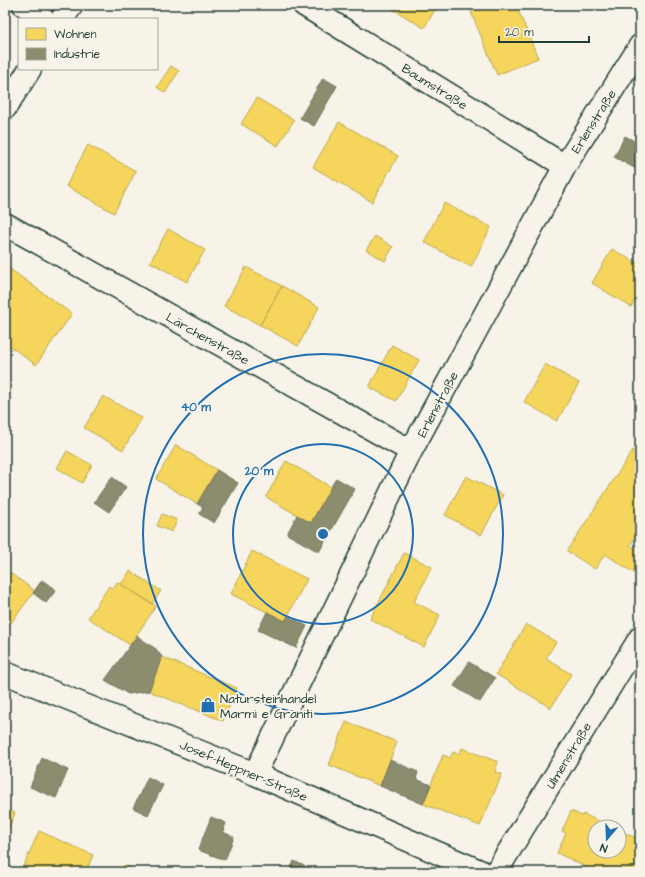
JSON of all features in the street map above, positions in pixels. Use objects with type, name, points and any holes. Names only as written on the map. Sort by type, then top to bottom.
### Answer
[{"type":"street","points":[[24,5],[42,18]]},
{"type":"street","points":[[63,18],[72,5]]},
{"type":"street","name":"Baumstraße","points":[[304,5],[565,166]]},
{"type":"street","name":"Erlenstraße","points":[[255,774],[411,451],[565,166],[640,46]]},
{"type":"street","points":[[5,108],[29,70]]},
{"type":"street","name":"Lärchenstraße","points":[[5,224],[411,451]]},
{"type":"street","name":"Ulmenstraße","points":[[496,872],[640,638]]},
{"type":"street","name":"Josef-Heppner-Straße","points":[[5,672],[255,774],[482,872]]},
{"type":"building: Wohnen","points":[[386,5],[438,5],[424,28]]},
{"type":"building: Wohnen","points":[[489,5],[516,5],[538,58],[497,75],[471,12]]},
{"type":"building: Wohnen","points":[[171,66],[179,71],[165,93],[157,87]]},
{"type":"building: Wohnen","points":[[257,98],[294,120],[278,146],[241,124]]},
{"type":"building: Wohnen","points":[[339,122],[398,156],[372,202],[313,167]]},
{"type":"building: Wohnen","points":[[88,145],[136,171],[114,213],[66,186]]},
{"type":"building: Wohnen","points":[[444,203],[491,227],[471,267],[424,242]]},
{"type":"building: Wohnen","points":[[168,229],[205,250],[187,282],[150,262]]},
{"type":"building: Wohnen","points":[[375,236],[393,247],[385,261],[366,250]]},
{"type":"building: Wohnen","points":[[612,249],[640,265],[640,292],[631,307],[592,283]]},
{"type":"building: Wohnen","points":[[6,266],[72,314],[36,365],[7,344],[5,346]]},
{"type":"building: Wohnen","points":[[246,267],[282,286],[260,325],[224,306]]},
{"type":"building: Wohnen","points":[[282,286],[319,307],[298,346],[260,325]]},
{"type":"building: Wohnen","points":[[392,345],[419,360],[396,401],[369,387]]},
{"type":"building: Wohnen","points":[[545,364],[579,383],[557,421],[524,402]]},
{"type":"building: Wohnen","points":[[103,396],[142,418],[123,450],[84,428]]},
{"type":"building: Wohnen","points":[[176,445],[217,470],[197,504],[156,479]]},
{"type":"building: Wohnen","points":[[633,450],[640,454],[640,530],[630,545],[640,552],[640,571],[637,575],[605,554],[595,569],[567,551]]},
{"type":"building: Wohnen","points":[[67,451],[92,465],[82,483],[57,468]]},
{"type":"building: Wohnen","points":[[286,461],[331,487],[311,523],[266,497]]},
{"type":"building: Wohnen","points":[[466,476],[503,495],[481,535],[445,515]]},
{"type":"building: Wohnen","points":[[162,514],[177,520],[172,532],[157,526]]},
{"type":"building: Wohnen","points":[[252,551],[307,579],[285,621],[231,594]]},
{"type":"building: Wohnen","points":[[404,553],[432,567],[414,602],[440,615],[424,647],[370,619]]},
{"type":"building: Wohnen","points":[[5,569],[35,591],[10,624],[5,620]]},
{"type":"building: Wohnen","points":[[130,571],[161,591],[152,604],[121,584]]},
{"type":"building: Wohnen","points":[[117,582],[156,606],[130,645],[88,618],[109,586],[113,589]]},
{"type":"building: Wohnen","points":[[526,624],[556,642],[546,658],[571,674],[551,708],[496,674]]},
{"type":"building: Wohnen","points":[[162,657],[237,688],[223,721],[149,691]]},
{"type":"building: Wohnen","points":[[346,722],[397,742],[380,786],[329,765]]},
{"type":"building: Wohnen","points":[[462,748],[498,762],[495,772],[502,774],[480,826],[423,804],[443,755],[450,758],[453,752],[459,754]]},
{"type":"building: Wohnen","points":[[5,809],[15,813],[5,836]]},
{"type":"building: Wohnen","points":[[571,811],[594,819],[587,819],[587,859],[627,859],[627,834],[640,840],[640,872],[584,872],[586,867],[557,853],[566,833],[562,831]]},
{"type":"building: Wohnen","points":[[39,831],[93,855],[86,872],[21,872]]},
{"type":"building: Wohnen","points":[[124,865],[139,872],[120,872]]},
{"type":"building: Industrie","points":[[323,78],[337,86],[314,126],[300,118]]},
{"type":"building: Industrie","points":[[625,136],[640,144],[640,171],[614,157]]},
{"type":"building: Industrie","points":[[217,470],[238,483],[214,523],[199,514],[203,507],[197,504]]},
{"type":"building: Industrie","points":[[112,477],[126,487],[109,512],[94,502]]},
{"type":"building: Industrie","points":[[336,478],[355,489],[319,552],[287,534],[297,515],[311,523]]},
{"type":"building: Industrie","points":[[42,580],[56,590],[46,603],[33,593]]},
{"type":"building: Industrie","points":[[267,612],[285,621],[288,616],[307,626],[296,648],[258,630]]},
{"type":"building: Industrie","points":[[137,636],[156,649],[162,657],[149,691],[128,694],[105,680]]},
{"type":"building: Industrie","points":[[469,662],[495,678],[480,702],[454,686]]},
{"type":"building: Industrie","points":[[42,758],[68,770],[56,798],[30,787]]},
{"type":"building: Industrie","points":[[390,760],[418,772],[416,779],[431,785],[423,804],[380,786]]},
{"type":"building: Industrie","points":[[148,777],[163,785],[148,815],[133,808]]},
{"type":"building: Industrie","points":[[211,817],[226,823],[223,832],[234,837],[225,860],[198,850]]},
{"type":"building: Industrie","points":[[294,861],[317,872],[289,872]]},
{"type":"place","name":"Natursteinhandel Marmi e Graniti","points":[[208,705]]}]
